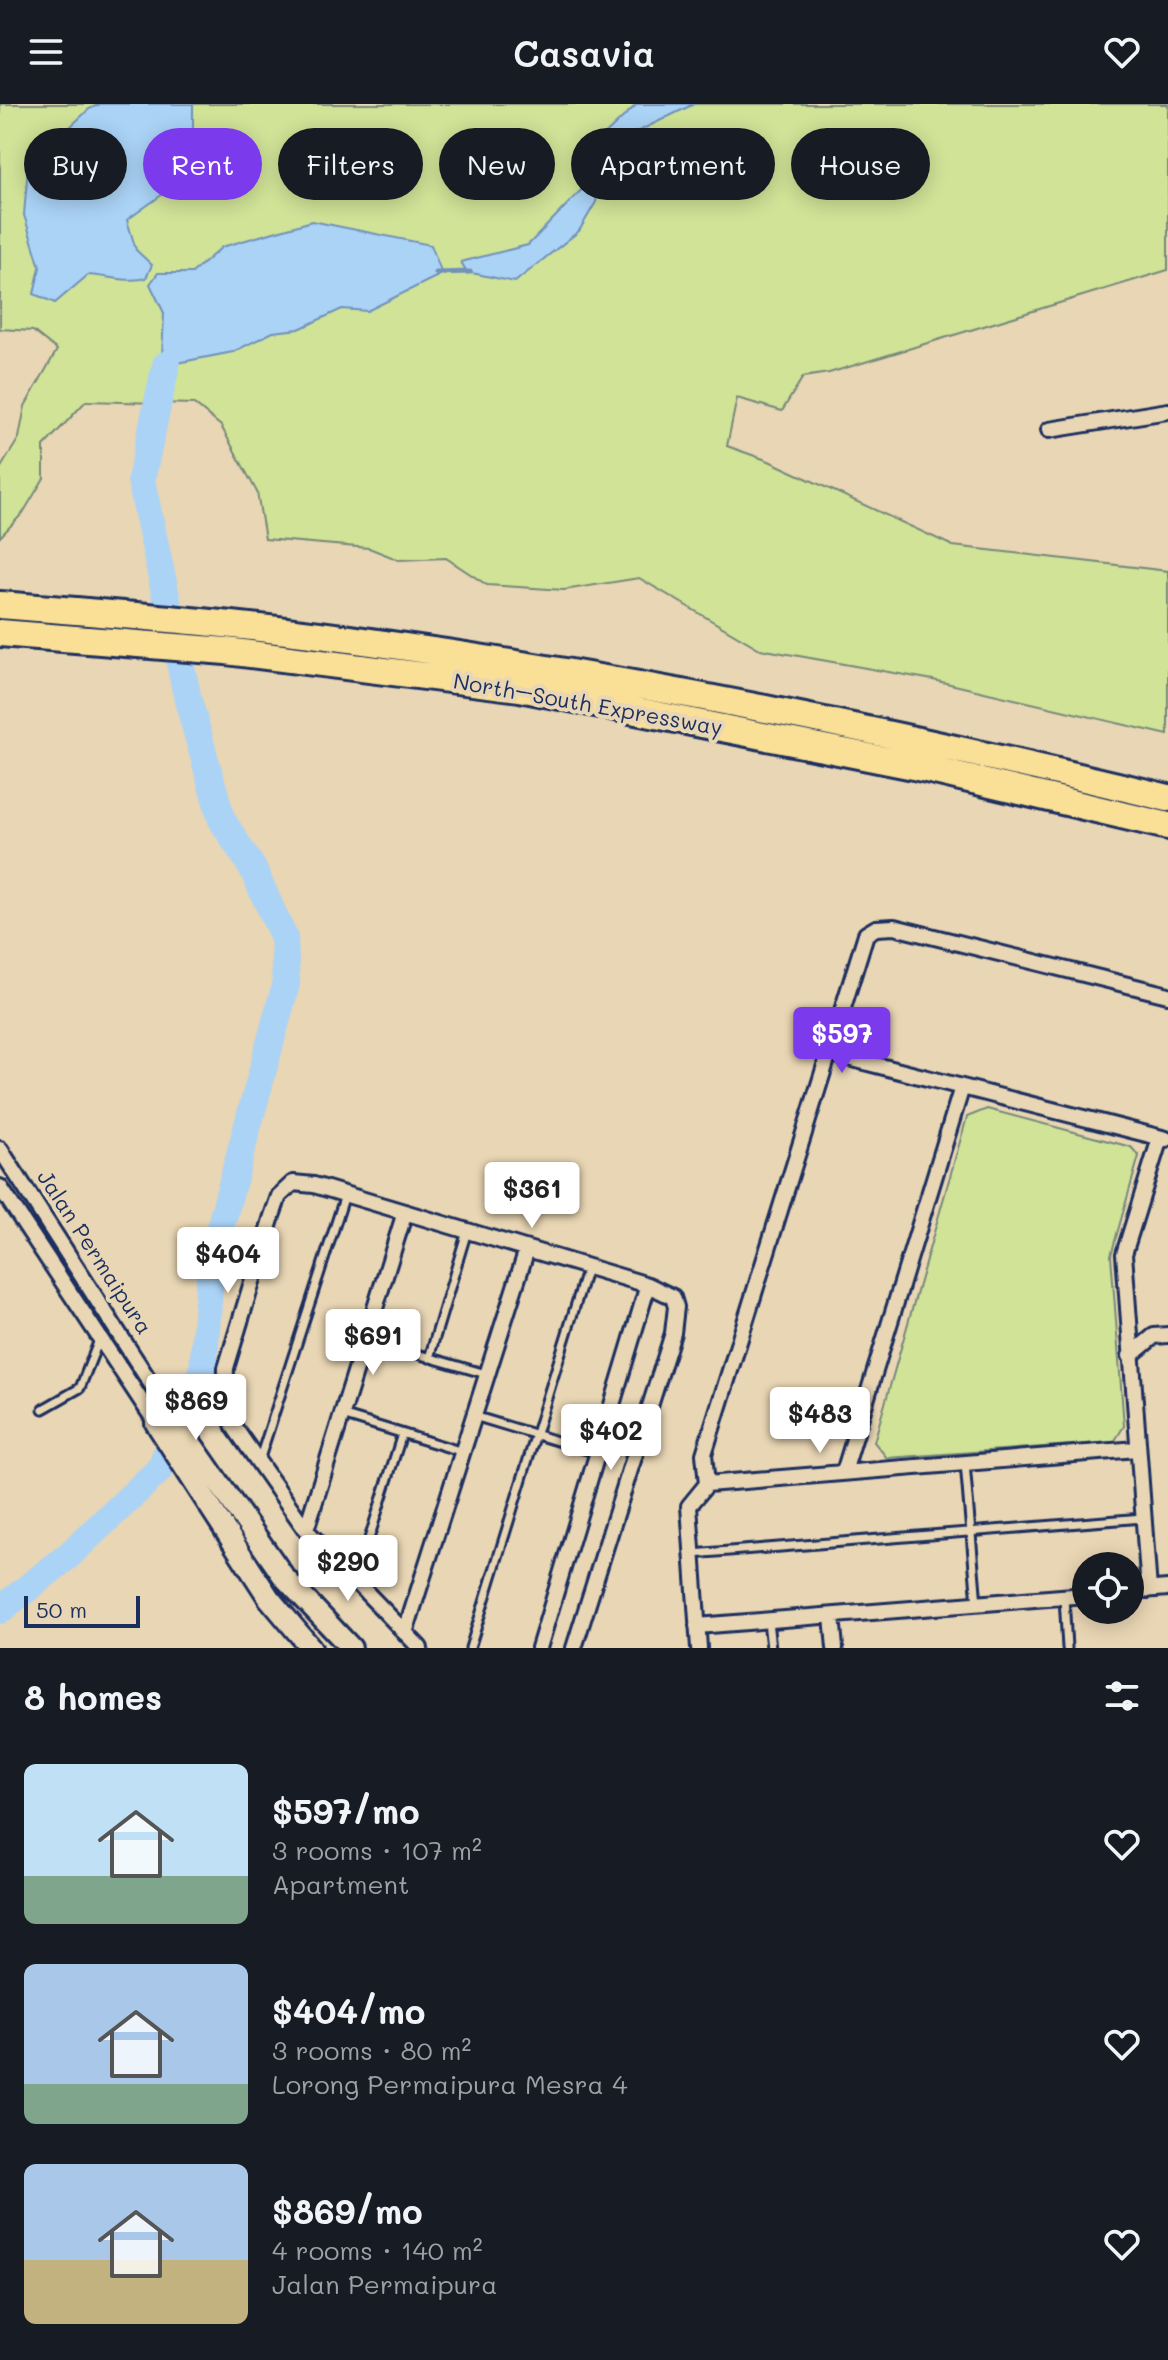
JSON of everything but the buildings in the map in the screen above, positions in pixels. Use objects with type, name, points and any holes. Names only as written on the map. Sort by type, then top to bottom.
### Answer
[{"type":"highway","name":"North–South Expressway","points":[[0,605],[136,616],[227,638],[520,688],[914,766],[1168,826]]},
{"type":"highway","name":"North–South Expressway","points":[[0,633],[136,642],[227,638],[523,664],[920,739],[1168,798]]},
{"type":"main road","name":"Jalan Permaipura","points":[[163,1418],[205,1478],[284,1577],[351,1648]]},
{"type":"main road","name":"Jalan Permaipura","points":[[205,1478],[269,1598],[311,1648]]},
{"type":"street","points":[[1049,430],[1168,411]]},
{"type":"street","points":[[699,1648],[689,1506],[707,1484],[704,1454],[866,934],[876,928],[894,927],[1168,995]]},
{"type":"street","points":[[829,1053],[1164,1139],[1124,1254],[1149,1590]]},
{"type":"street","points":[[844,1472],[962,1087]]},
{"type":"street","name":"Jalan Permaipura","points":[[0,1149],[163,1418]]},
{"type":"street","points":[[420,1648],[306,1530],[234,1427],[225,1399],[226,1368],[272,1216],[279,1196],[293,1183],[345,1194],[662,1289],[675,1301],[673,1333],[574,1648]]},
{"type":"street","name":"Jalan Permaipura","points":[[0,1187],[100,1338],[163,1418]]},
{"type":"street","points":[[306,1530],[405,1212]]},
{"type":"street","points":[[405,1633],[527,1249]]},
{"type":"street","points":[[539,1648],[648,1285]]},
{"type":"street","points":[[1130,1356],[1154,1336],[1168,1335]]},
{"type":"street","points":[[707,1484],[1137,1449]]},
{"type":"street","points":[[1144,1590],[1168,1588]]},
{"type":"street","points":[[697,1626],[1072,1596]]},
{"type":"street","points":[[832,1616],[835,1648]]},
{"type":"lane","points":[[259,1463],[345,1194]]},
{"type":"lane","points":[[429,1358],[467,1231]]},
{"type":"lane","points":[[470,1648],[539,1435],[588,1267]]},
{"type":"lane","points":[[43,1409],[80,1388],[100,1338]]},
{"type":"lane","points":[[365,1339],[487,1375]]},
{"type":"lane","points":[[341,1415],[463,1452]]},
{"type":"lane","points":[[474,1416],[597,1453]]},
{"type":"lane","points":[[355,1583],[402,1434]]},
{"type":"lane","points":[[965,1463],[977,1604]]},
{"type":"lane","points":[[692,1554],[1143,1518]]},
{"type":"lane","points":[[1064,1597],[1067,1648]]},
{"type":"lane","points":[[768,1621],[771,1648]]},
{"type":"green space","points":[[0,104],[1168,104],[1168,270],[829,373],[803,377],[782,411],[737,398],[727,446],[769,461],[953,546],[1168,571],[1168,735],[933,680],[760,649],[639,578],[564,590],[487,585],[446,558],[399,560],[369,548],[265,539],[257,492],[221,426],[194,404],[86,401],[44,446],[44,478],[23,513],[0,537],[0,469],[19,438],[25,406],[57,350],[33,331],[0,329]]},
{"type":"green space","points":[[987,1109],[1131,1147],[1139,1156],[1111,1255],[1124,1426],[1114,1442],[887,1458],[874,1442],[967,1117]]},
{"type":"water","points":[[100,104],[193,104],[193,128],[143,128],[143,200],[155,200],[127,220],[136,250],[152,265],[146,278],[125,280],[88,275],[55,303],[34,294],[40,267],[24,215],[25,200],[127,200],[127,128],[69,128],[89,109]]},
{"type":"water","points":[[637,104],[694,104],[645,128],[612,128]]},
{"type":"water","points":[[572,200],[596,200],[579,231],[515,282],[467,272],[461,262],[528,245]]},
{"type":"water","points":[[312,221],[431,245],[442,274],[367,311],[342,309],[299,329],[273,332],[233,352],[166,365],[162,357],[164,313],[150,284],[158,273],[192,273],[222,247]]},
{"type":"waterway","points":[[436,273],[470,272]]},
{"type":"waterway","points":[[0,1610],[68,1556],[160,1469],[203,1369],[211,1262],[286,984],[284,938],[253,869],[222,820],[188,700],[141,480],[166,365]]}]
